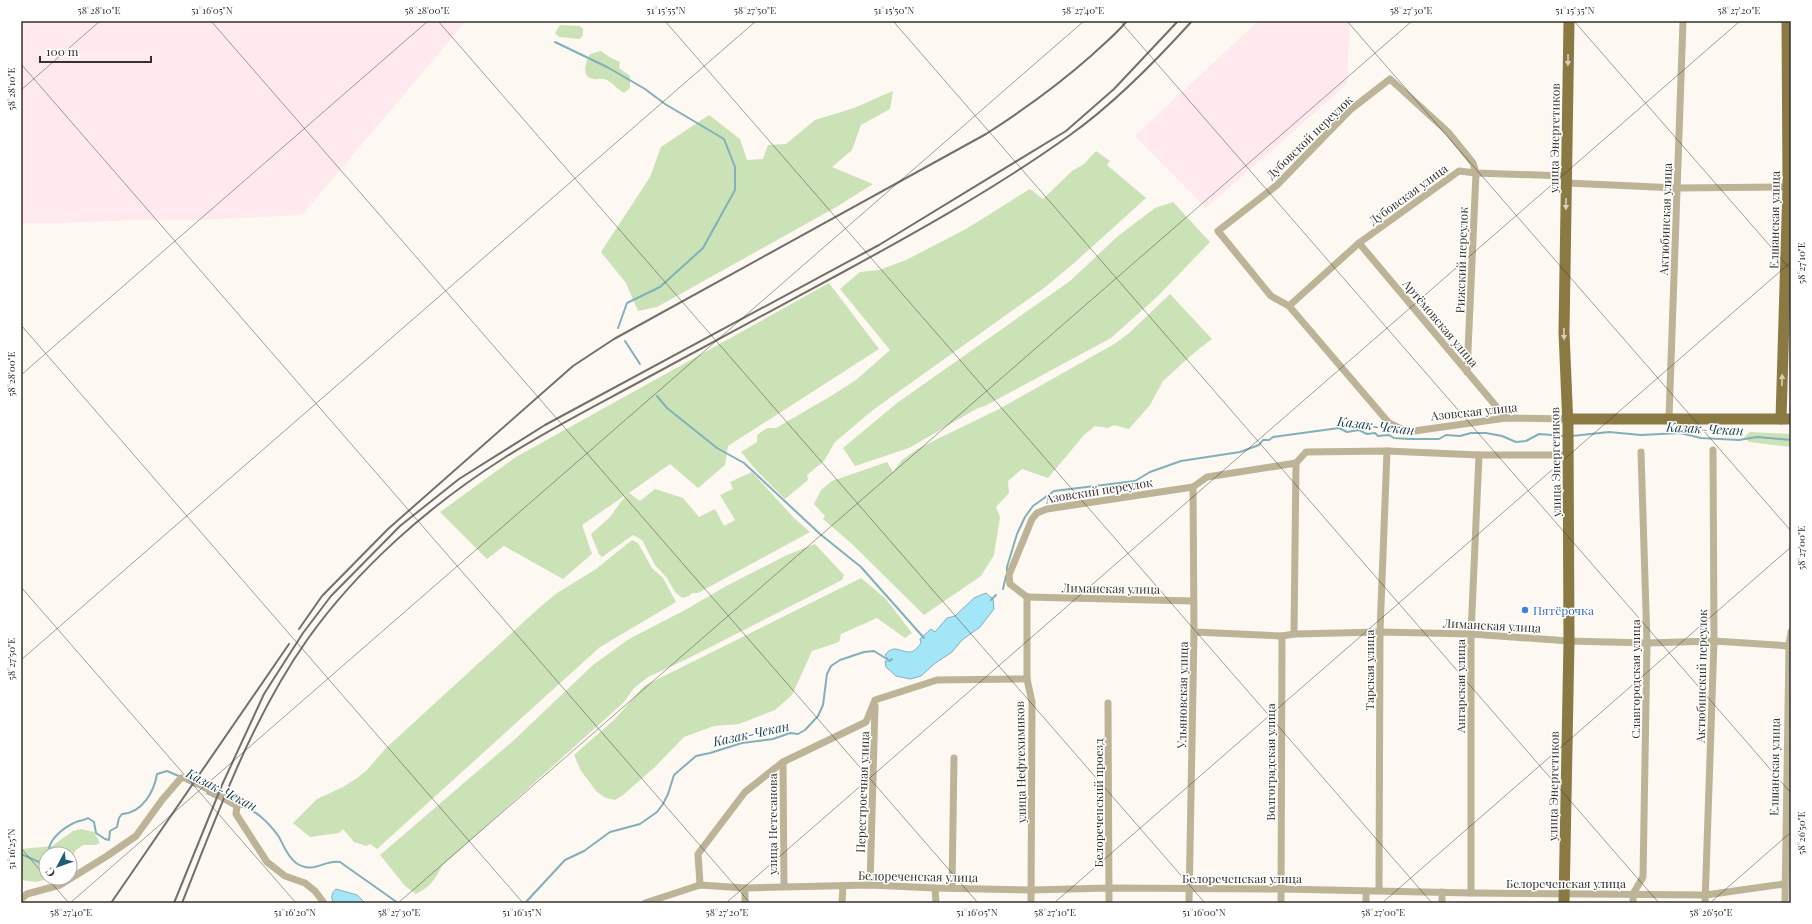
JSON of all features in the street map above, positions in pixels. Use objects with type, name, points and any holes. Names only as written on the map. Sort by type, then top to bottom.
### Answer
[{"type":"main road","name":"улица Энергетиков","points":[[1564,898],[1569,641],[1568,423],[1564,332],[1569,21]]},
{"type":"main road","name":"Елшанская улица","points":[[1786,419],[1790,187],[1787,21]]},
{"type":"main road","name":"Азовская улица","points":[[1568,423],[1669,418],[1786,419]]},
{"type":"street","name":"Актюбинская улица","points":[[1669,418],[1683,21]]},
{"type":"street","name":"Дубовской переулок","points":[[1218,231],[1277,185],[1350,110],[1390,79],[1448,132],[1473,163],[1476,173]]},
{"type":"street","name":"Дубовская улица","points":[[1289,306],[1359,243],[1459,171],[1678,188],[1790,187]]},
{"type":"street","name":"Рижский переулок","points":[[1467,372],[1476,173]]},
{"type":"street","name":"Азовская улица","points":[[1218,231],[1272,296],[1289,306],[1389,423],[1407,432],[1506,418],[1568,423]]},
{"type":"street","name":"Артёмовская улица","points":[[1359,243],[1506,418]]},
{"type":"street","name":"Актюбинский переулок","points":[[1706,903],[1714,641],[1713,450]]},
{"type":"street","points":[[1294,634],[1296,464],[1306,452],[1387,451],[1479,455],[1568,451]]},
{"type":"street","name":"Тарская улица","points":[[1379,890],[1380,632],[1387,451]]},
{"type":"street","name":"Славгородская улица","points":[[1633,894],[1643,877],[1647,643],[1641,452]]},
{"type":"street","name":"Ангарская улица","points":[[1471,893],[1471,634],[1479,455]]},
{"type":"street","points":[[1193,487],[1207,477],[1296,464]]},
{"type":"street","name":"Азовский переулок","points":[[1028,597],[1010,584],[1009,575],[1032,519],[1037,513],[1047,508],[1193,487]]},
{"type":"street","name":"Ульяновская улица","points":[[1189,903],[1194,632],[1193,487]]},
{"type":"street","name":"Лиманская улица","points":[[1028,597],[1194,601]]},
{"type":"street","name":"улица Нефтехимиков","points":[[1028,597],[1027,679],[1032,702],[1032,903]]},
{"type":"street","name":"Лиманская улица","points":[[1194,632],[1282,636],[1294,634],[1380,632],[1471,634],[1569,641],[1647,643],[1714,641],[1790,646]]},
{"type":"street","name":"Елшанская улица","points":[[1785,903],[1784,884],[1791,632]]},
{"type":"street","name":"Волгоградская улица","points":[[1280,903],[1282,636]]},
{"type":"street","points":[[645,903],[700,885],[698,854],[745,792],[783,762],[866,722],[875,700],[937,680],[1027,679]]},
{"type":"street","name":"Перестроечная улица","points":[[870,885],[875,700]]},
{"type":"street","name":"Белореченский проезд","points":[[1108,703],[1109,903]]},
{"type":"street","points":[[952,888],[954,758]]},
{"type":"street","name":"улица Нетесанова","points":[[783,762],[784,886]]},
{"type":"street","points":[[21,899],[27,894],[60,885],[136,836],[162,800],[182,778],[188,778],[237,806],[236,814],[267,862],[285,876],[305,883],[315,891],[324,903]]},
{"type":"street","name":"Белореченская улица","points":[[700,885],[745,888],[870,885],[1032,890],[1109,888],[1379,890],[1564,898],[1633,894],[1706,895],[1784,884]]},
{"type":"street","points":[[842,886],[842,903]]},
{"type":"street","points":[[745,888],[745,903]]},
{"type":"street","points":[[935,888],[936,903]]},
{"type":"street","points":[[1366,890],[1366,903]]},
{"type":"street","points":[[1442,892],[1442,903]]},
{"type":"street","points":[[1633,894],[1633,903]]},
{"type":"shaded area","points":[[21,21],[466,21],[302,215],[196,220],[21,223]]},
{"type":"shaded area","points":[[1258,21],[1350,21],[1347,84],[1206,208],[1135,136]]},
{"type":"green space","points":[[560,25],[580,26],[583,29],[583,35],[580,39],[559,37],[555,33]]},
{"type":"green space","points":[[601,51],[620,62],[619,68],[630,76],[630,88],[624,93],[607,80],[590,78],[587,75],[585,69],[590,54]]},
{"type":"green space","points":[[893,91],[890,109],[861,125],[852,150],[832,167],[873,184],[838,206],[657,307],[638,311],[626,283],[601,252],[650,177],[661,147],[709,115],[740,139],[747,160],[763,159],[768,145],[786,144],[815,120],[854,108]]},
{"type":"green space","points":[[1096,151],[1110,161],[1107,165],[1146,198],[1044,288],[873,410],[835,442],[824,461],[807,475],[808,480],[785,499],[756,470],[741,452],[757,442],[757,435],[767,428],[776,428],[856,380],[890,350],[840,289],[860,272],[879,270],[906,260],[966,229],[1030,189],[1043,199],[1072,171],[1084,164]]},
{"type":"green space","points":[[1173,202],[1210,242],[1158,296],[1111,338],[985,406],[978,408],[909,448],[855,466],[843,448],[897,403],[1070,281],[1118,236],[1155,208]]},
{"type":"green space","points":[[829,283],[879,349],[728,446],[725,465],[698,488],[670,464],[629,493],[640,501],[655,489],[683,498],[699,517],[715,509],[724,526],[735,520],[720,495],[733,489],[730,482],[752,472],[794,518],[810,532],[698,593],[692,593],[689,596],[682,598],[675,592],[667,578],[655,565],[642,540],[633,535],[602,557],[599,554],[591,534],[609,518],[627,494],[582,525],[592,554],[563,579],[504,546],[487,559],[440,512],[516,457]]},
{"type":"green space","points":[[1170,294],[1212,339],[1163,381],[1150,405],[1129,429],[1114,425],[1108,428],[1095,426],[1084,435],[1048,478],[1022,469],[1008,481],[1009,493],[996,507],[1000,517],[994,555],[981,576],[924,615],[851,543],[823,519],[825,516],[814,504],[821,490],[832,481],[887,462],[893,472],[902,460],[919,448],[999,409],[1116,343],[1129,333]]},
{"type":"green space","points":[[1750,432],[1791,434],[1791,447],[1749,442],[1744,437]]},
{"type":"green space","points":[[632,540],[638,543],[652,568],[663,578],[676,602],[600,647],[377,849],[370,844],[366,846],[354,842],[343,829],[339,833],[310,837],[293,823],[317,799],[343,787],[367,770],[386,748],[540,607],[557,593],[596,569]]},
{"type":"green space","points":[[815,544],[844,575],[842,580],[687,659],[648,677],[634,688],[624,702],[443,865],[432,882],[426,888],[416,894],[405,886],[380,855],[514,740],[593,665],[629,639],[685,610],[728,585],[787,555]]},
{"type":"green space","points":[[861,578],[886,599],[912,633],[905,638],[877,618],[841,634],[839,642],[812,651],[792,695],[775,710],[739,724],[714,726],[684,737],[655,767],[623,795],[615,800],[606,798],[597,792],[581,771],[574,755],[615,719],[644,686]]},
{"type":"green space","points":[[81,829],[94,832],[100,843],[96,845],[83,845],[78,849],[78,846],[52,846],[73,831]]},
{"type":"green space","points":[[38,847],[38,881],[21,880],[21,849]]},
{"type":"water","points":[[986,593],[993,599],[994,609],[980,627],[962,640],[952,652],[934,664],[921,676],[910,679],[896,676],[886,667],[885,661],[889,661],[885,655],[888,651],[898,649],[907,652],[914,651],[921,643],[920,639],[931,629],[935,632],[947,618],[955,616],[974,598]]},
{"type":"water","points":[[336,889],[357,895],[365,903],[334,903],[332,895]]},
{"type":"waterway","points":[[555,42],[607,67],[724,139],[735,167],[735,190],[703,248],[660,287],[627,303],[618,328]]},
{"type":"waterway","points":[[625,341],[640,364]]},
{"type":"waterway","points":[[657,396],[667,408],[717,448],[744,463],[820,534],[861,567],[924,638]]},
{"type":"waterway","name":"Казак-Чекан","points":[[1007,572],[1007,567],[1017,534],[1025,517],[1033,506],[1054,491],[1135,481],[1150,472],[1181,461],[1240,452],[1259,445],[1263,440],[1269,440],[1273,437],[1339,428],[1347,432],[1359,430],[1367,434],[1375,433],[1378,436],[1389,435],[1394,438],[1409,439],[1439,439],[1446,435],[1460,436],[1471,433],[1486,433],[1502,436],[1516,442],[1526,441],[1539,434],[1564,436]]},
{"type":"waterway","name":"Казак-Чекан","points":[[1572,436],[1609,432],[1641,435],[1680,433],[1701,438],[1739,440],[1757,437],[1791,440]]},
{"type":"waterway","name":"Казак-Чекан","points":[[1003,589],[1006,576]]},
{"type":"waterway","name":"Казак-Чекан","points":[[991,600],[996,595]]},
{"type":"waterway","name":"Казак-Чекан","points":[[525,903],[565,860],[584,851],[610,832],[640,824],[657,812],[668,794],[674,775],[696,756],[742,743],[773,739],[790,733],[798,734],[805,730],[818,716],[823,705],[827,674],[831,666],[840,660],[864,652],[874,651],[890,661],[892,659]]},
{"type":"waterway","name":"Казак-Чекан","points":[[50,846],[53,839],[70,825],[88,818],[94,822],[96,833],[109,840],[110,831],[117,827],[119,818],[122,814],[135,810],[146,800],[153,788],[157,774],[167,771],[181,777]]},
{"type":"waterway","name":"Казак-Чекан","points":[[186,781],[196,786]]},
{"type":"waterway","name":"Казак-Чекан","points":[[207,793],[217,798]]},
{"type":"waterway","name":"Казак-Чекан","points":[[238,806],[250,809],[261,817],[279,837],[288,854],[296,863],[302,866],[314,867],[340,862],[398,903]]},
{"type":"waterway","name":"Казак-Чекан","points":[[21,854],[38,862]]},
{"type":"railway","points":[[299,629],[322,596],[388,529],[573,366],[614,339],[986,134],[1066,77],[1092,55],[1127,21]]},
{"type":"railway","points":[[174,903],[222,785],[264,694],[303,633],[331,596],[400,526],[459,479],[545,425],[879,245],[1066,131],[1114,89],[1178,21]]},
{"type":"railway","points":[[182,903],[237,768],[269,702],[287,670],[327,613],[349,588],[372,563],[423,517],[476,476],[538,437],[903,239],[1016,172],[1087,123],[1119,96],[1164,52],[1192,21]]},
{"type":"railway","points":[[111,903],[289,644]]},
{"type":"place","name":"Пятёрочка","points":[[1525,610]]}]
